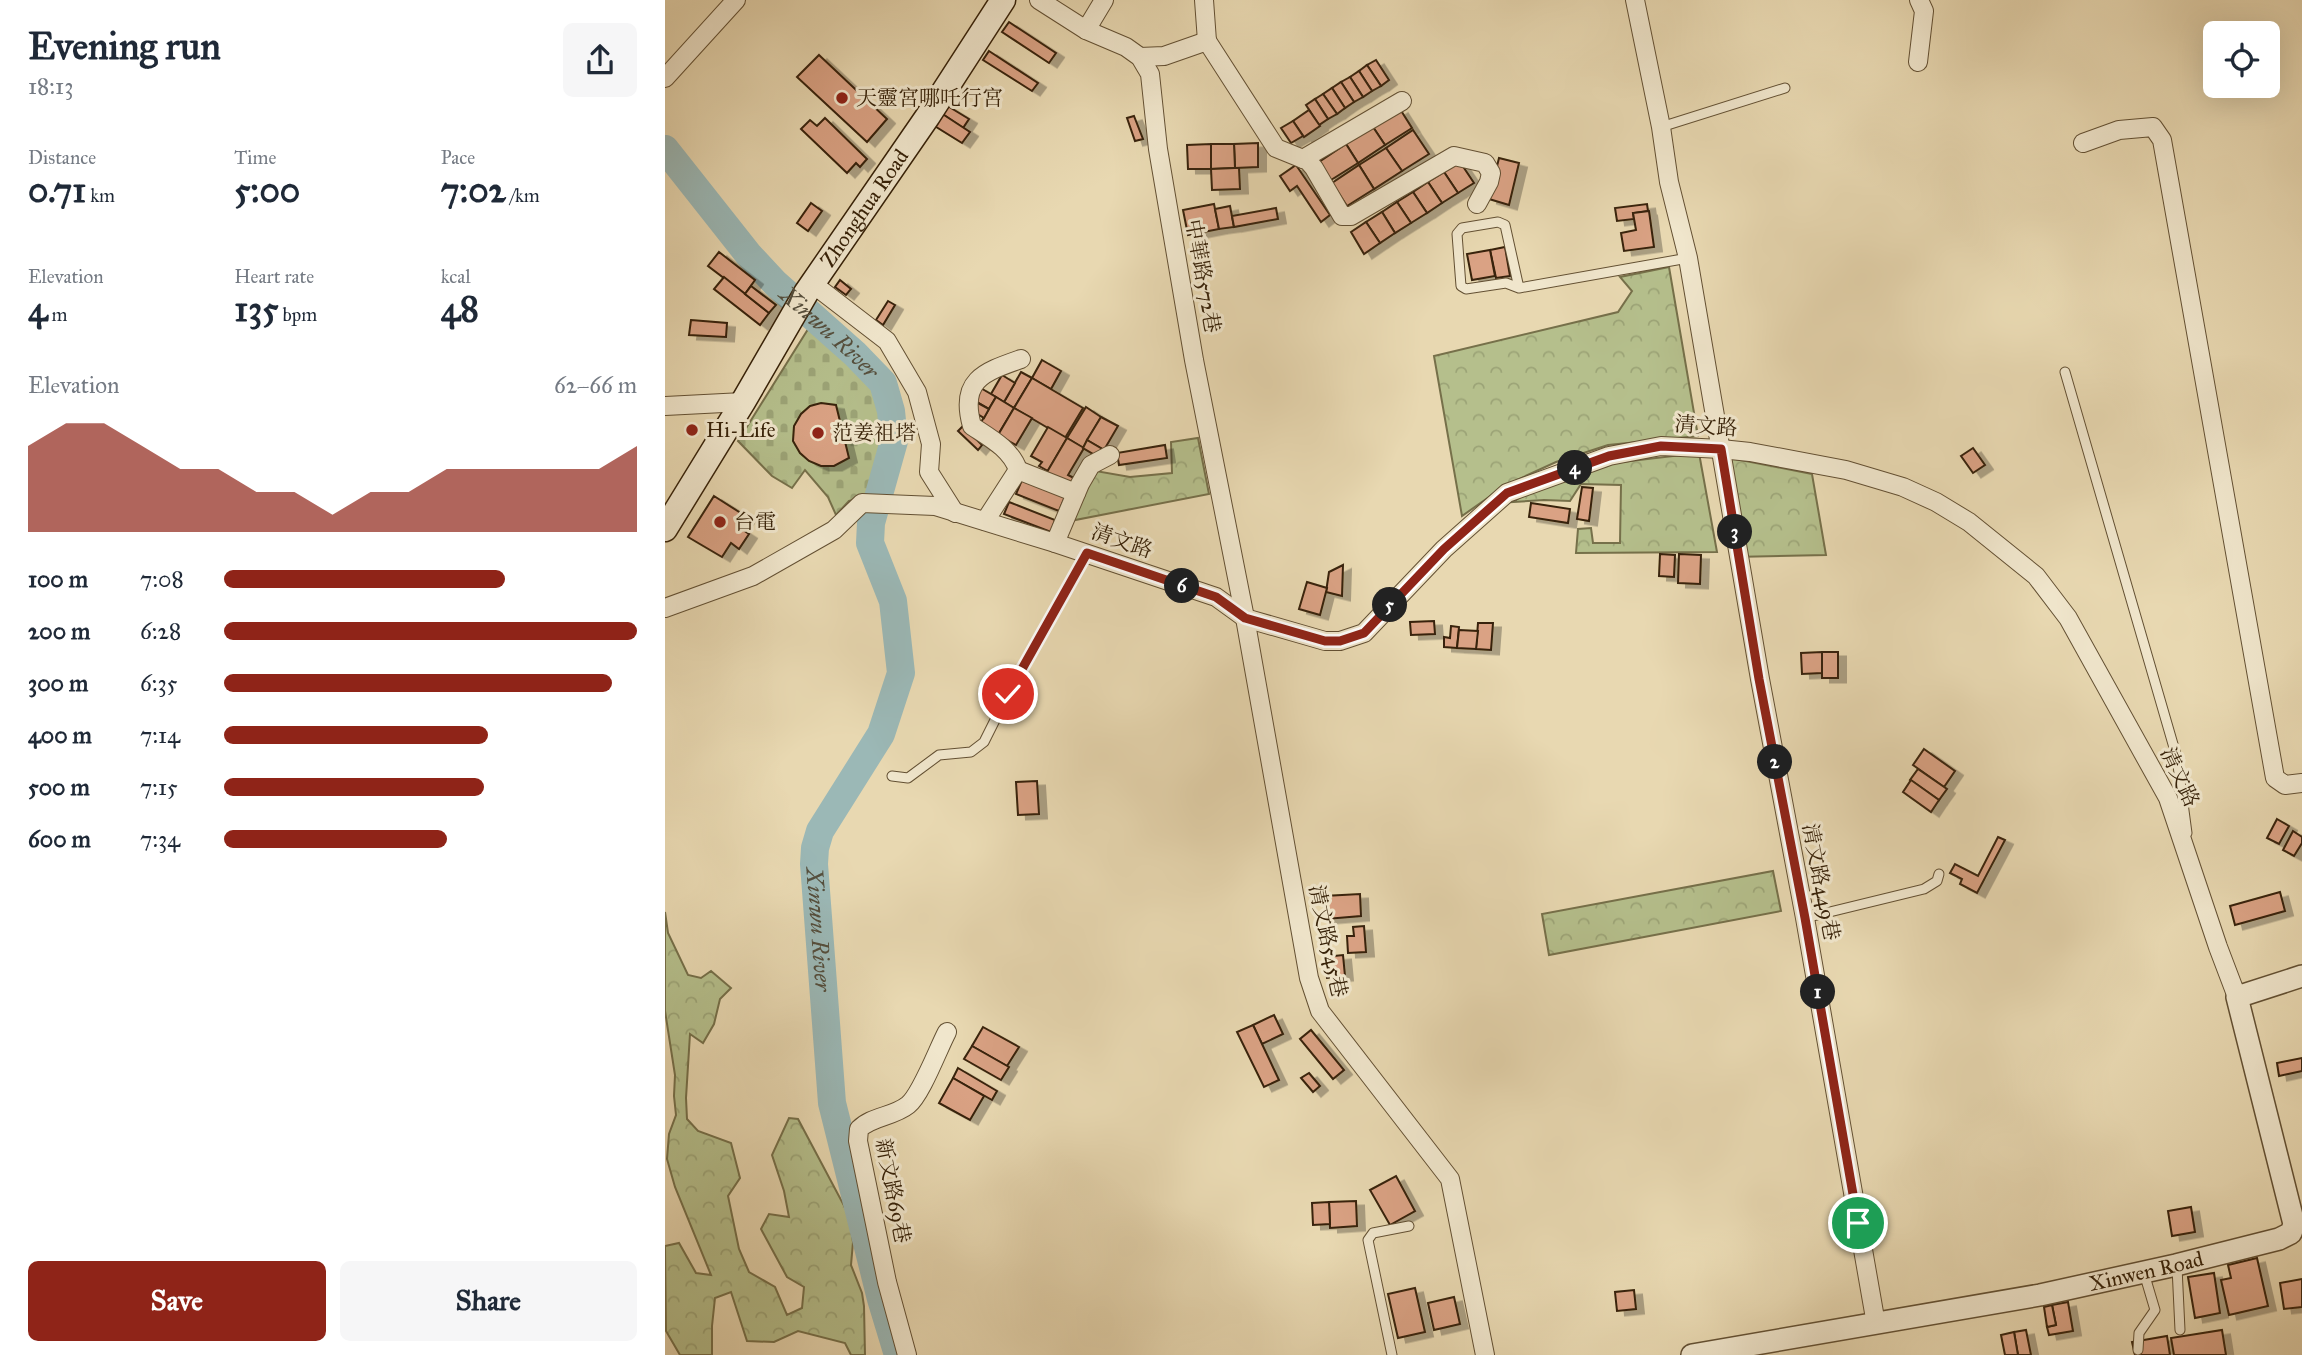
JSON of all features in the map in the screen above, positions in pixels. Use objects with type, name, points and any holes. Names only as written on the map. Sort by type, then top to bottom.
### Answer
[{"type":"main road","name":"Zhonghua Road","points":[[665,528],[809,288],[1003,0]]},
{"type":"street","points":[[665,78],[736,0]]},
{"type":"street","points":[[1039,0],[1086,30],[1126,47],[1140,57],[1164,56],[1207,41]]},
{"type":"street","points":[[1086,30],[1104,0]]},
{"type":"street","points":[[1204,0],[1207,41],[1276,148],[1303,159],[1314,168],[1342,216],[1351,216],[1454,156],[1485,163],[1491,173],[1477,204]]},
{"type":"street","name":"清文路449巷","points":[[1635,0],[1661,127],[1669,182],[1688,258],[1759,679],[1805,918],[1876,1324]]},
{"type":"street","points":[[1917,62],[1924,11],[1919,0]]},
{"type":"street","name":"中華路572巷","points":[[1140,57],[1150,74],[1158,149],[1192,347],[1245,618]]},
{"type":"street","points":[[1303,159],[1402,101]]},
{"type":"street","points":[[2083,143],[2119,130],[2153,127],[2162,140],[2276,778],[2285,785],[2302,783]]},
{"type":"street","points":[[809,288],[887,341],[916,392],[931,444],[929,472],[955,513]]},
{"type":"street","points":[[1021,359],[987,371],[972,386],[967,399],[971,426],[997,443],[1014,459],[1018,470],[1076,493]]},
{"type":"street","points":[[665,405],[743,402]]},
{"type":"street","name":"清文路","points":[[665,608],[753,576],[834,530],[862,503],[935,506],[1087,553],[1216,597],[1245,618],[1325,641],[1340,641],[1364,633],[1444,549],[1507,493],[1609,456],[1661,446],[1721,449],[1846,470],[1903,487],[1936,502],[1969,522],[2036,576],[2068,618],[2168,798],[2237,997]]},
{"type":"street","points":[[1055,543],[1091,465],[1110,455]]},
{"type":"street","points":[[985,522],[1018,470]]},
{"type":"street","name":"清文路545巷","points":[[1245,618],[1309,978],[1320,1011],[1450,1179],[1485,1355]]},
{"type":"street","points":[[2237,997],[2302,976]]},
{"type":"street","name":"Xinwen Road","points":[[1692,1355],[2040,1295],[2176,1265],[2279,1239],[2291,1233],[2298,1225],[2237,997]]},
{"type":"street","name":"新文路69巷","points":[[907,1355],[887,1282],[858,1141],[859,1129],[866,1122],[907,1106],[916,1096],[947,1032]]},
{"type":"lane","points":[[1661,127],[1785,88]]},
{"type":"lane","points":[[1520,288],[1505,225],[1497,222],[1462,228],[1457,234],[1461,286],[1467,289],[1506,283],[1520,288],[1688,258]]},
{"type":"lane","points":[[2065,372],[2177,758],[2191,866]]},
{"type":"lane","points":[[892,776],[908,778],[939,755],[971,752],[984,742],[1087,553]]},
{"type":"lane","points":[[1805,918],[1924,889],[1937,881],[1939,874]]},
{"type":"lane","points":[[1392,1355],[1368,1240],[1373,1233],[1409,1226]]},
{"type":"lane","points":[[2176,1265],[2180,1330]]},
{"type":"lane","points":[[2138,1350],[2139,1333],[2155,1310],[2144,1272]]},
{"type":"green space","points":[[1669,267],[1698,436],[1608,445],[1556,462],[1506,485],[1462,516],[1434,356],[1618,312],[1632,291],[1620,277]]},
{"type":"green space","points":[[810,326],[866,371],[890,414],[882,471],[871,496],[849,501],[836,515],[828,497],[805,470],[792,488],[772,476],[738,441]]},
{"type":"green space","points":[[1198,438],[1209,494],[1070,521],[1096,471],[1130,477],[1172,473],[1171,442]]},
{"type":"green space","points":[[1699,453],[1717,552],[1576,553],[1578,529],[1591,528],[1593,543],[1620,543],[1621,485],[1581,484],[1570,501],[1513,502],[1525,494],[1613,463]]},
{"type":"green space","points":[[1715,455],[1812,474],[1826,555],[1733,557]]},
{"type":"green space","points":[[1773,871],[1781,911],[1549,955],[1542,914]]},
{"type":"green space","points":[[665,912],[668,933],[688,975],[701,978],[711,971],[731,988],[720,999],[714,1024],[703,1043],[690,1034],[687,1119],[698,1131],[731,1143],[740,1178],[728,1196],[739,1249],[749,1272],[775,1287],[787,1315],[802,1308],[804,1287],[787,1277],[761,1229],[769,1214],[789,1217],[772,1155],[789,1118],[798,1119],[849,1215],[853,1242],[851,1265],[864,1306],[865,1355],[851,1355],[845,1343],[798,1331],[774,1342],[747,1341],[731,1292],[715,1298],[712,1355],[680,1355],[666,1331],[665,1246],[679,1243],[696,1273],[711,1275],[675,1187],[667,1159],[669,1134],[676,1115],[675,1075],[665,1011]]},
{"type":"building","points":[[1009,22],[1056,53],[1049,63],[1002,32]]},
{"type":"building","points":[[989,51],[1038,83],[1032,91],[983,60]]},
{"type":"building","name":"天靈宮哪吒行宮","points":[[819,55],[887,119],[867,142],[797,77]]},
{"type":"building","points":[[1376,60],[1389,80],[1381,86],[1367,65]]},
{"type":"building","points":[[1367,65],[1381,86],[1372,91],[1359,71]]},
{"type":"building","points":[[1359,71],[1372,91],[1363,97],[1350,77]]},
{"type":"building","points":[[1350,77],[1363,97],[1354,102],[1341,82]]},
{"type":"building","points":[[1341,82],[1354,102],[1345,108],[1332,88]]},
{"type":"building","points":[[1332,88],[1345,108],[1337,114],[1323,94]]},
{"type":"building","points":[[1323,94],[1337,114],[1328,119],[1315,99]]},
{"type":"building","points":[[1315,99],[1328,119],[1319,125],[1306,105]]},
{"type":"building","points":[[946,105],[969,119],[963,128],[941,113]]},
{"type":"building","points":[[1400,109],[1412,128],[1385,145],[1373,127]]},
{"type":"building","points":[[1309,110],[1320,126],[1304,137],[1293,121]]},
{"type":"building","points":[[941,113],[970,132],[962,143],[933,125]]},
{"type":"building","points":[[1134,116],[1143,139],[1135,141],[1127,118]]},
{"type":"building","points":[[825,118],[867,159],[860,167],[856,163],[847,173],[801,129],[810,120],[817,126]]},
{"type":"building","points":[[1293,121],[1303,136],[1291,143],[1281,128]]},
{"type":"building","points":[[1373,127],[1385,145],[1358,163],[1346,144]]},
{"type":"building","points":[[1413,130],[1429,154],[1402,171],[1386,148]]},
{"type":"building","points":[[1258,143],[1258,167],[1235,168],[1234,144]]},
{"type":"building","points":[[1211,144],[1234,144],[1235,168],[1211,169]]},
{"type":"building","points":[[1211,144],[1211,169],[1188,169],[1187,145]]},
{"type":"building","points":[[1346,144],[1358,163],[1331,180],[1319,162]]},
{"type":"building","points":[[1386,148],[1402,171],[1374,189],[1359,165]]},
{"type":"building","points":[[1499,158],[1519,163],[1509,205],[1489,199]]},
{"type":"building","points":[[1460,162],[1474,183],[1458,193],[1444,172]]},
{"type":"building","points":[[1296,165],[1330,215],[1321,222],[1297,186],[1290,191],[1280,176]]},
{"type":"building","points":[[1359,165],[1374,189],[1347,206],[1332,183]]},
{"type":"building","points":[[1239,168],[1240,189],[1212,190],[1211,169]]},
{"type":"building","points":[[1444,172],[1458,193],[1442,203],[1428,182]]},
{"type":"building","points":[[1428,182],[1442,203],[1427,213],[1413,192]]},
{"type":"building","points":[[1413,192],[1427,213],[1411,223],[1397,202]]},
{"type":"building","points":[[1397,202],[1411,223],[1395,233],[1382,212]]},
{"type":"building","points":[[811,203],[822,211],[808,231],[797,223]]},
{"type":"building","points":[[1214,204],[1219,229],[1188,235],[1183,210]]},
{"type":"building","points":[[1647,204],[1648,211],[1633,213],[1634,219],[1617,221],[1615,208]]},
{"type":"building","points":[[1230,206],[1234,227],[1219,229],[1215,209]]},
{"type":"building","points":[[1276,208],[1278,219],[1234,227],[1232,216]]},
{"type":"building","points":[[1649,211],[1654,247],[1624,251],[1621,233],[1636,230],[1633,213]]},
{"type":"building","points":[[1382,212],[1395,233],[1380,243],[1366,222]]},
{"type":"building","points":[[1366,222],[1380,243],[1364,254],[1351,232]]},
{"type":"building","points":[[1505,247],[1510,276],[1496,278],[1490,250]]},
{"type":"building","points":[[1490,250],[1495,276],[1472,280],[1467,254]]},
{"type":"building","points":[[719,252],[755,280],[745,294],[708,266]]},
{"type":"building","points":[[724,277],[769,313],[760,325],[714,289]]},
{"type":"building","points":[[840,280],[851,289],[846,295],[835,287]]},
{"type":"building","points":[[751,286],[776,305],[769,313],[745,294]]},
{"type":"building","points":[[888,301],[895,305],[883,325],[876,320]]},
{"type":"building","points":[[691,320],[727,323],[726,337],[689,335]]},
{"type":"building","points":[[1042,360],[1061,371],[1051,389],[1032,378]]},
{"type":"building","points":[[1021,372],[1032,378],[1014,408],[1004,402]]},
{"type":"building","points":[[1002,375],[1015,383],[1004,402],[991,394]]},
{"type":"building","points":[[1032,378],[1083,408],[1065,438],[1014,408]]},
{"type":"building","points":[[979,387],[996,397],[989,409],[972,399]]},
{"type":"building","points":[[996,397],[1014,408],[998,435],[980,424]]},
{"type":"building","name":"范姜祖塔","points":[[821,403],[836,405],[849,458],[834,466],[821,466],[809,461],[793,441],[794,426],[801,414],[810,406]]},
{"type":"building","points":[[978,403],[989,409],[984,418],[973,411]]},
{"type":"building","points":[[1086,407],[1101,417],[1083,448],[1067,438]]},
{"type":"building","points":[[1014,408],[1032,418],[1016,445],[998,435]]},
{"type":"building","points":[[1101,417],[1118,426],[1104,450],[1087,440]]},
{"type":"building","points":[[963,426],[982,445],[978,450],[958,431]]},
{"type":"building","points":[[1048,427],[1067,438],[1048,471],[1039,466],[1042,462],[1031,456]]},
{"type":"building","points":[[1067,438],[1084,448],[1068,475],[1074,478],[1070,486],[1047,472]]},
{"type":"building","points":[[1087,440],[1104,450],[1100,458],[1083,448]]},
{"type":"building","points":[[1165,445],[1167,458],[1119,465],[1117,453]]},
{"type":"building","points":[[1973,448],[1985,465],[1973,473],[1961,456]]},
{"type":"building","points":[[1022,480],[1065,497],[1059,511],[1016,494]]},
{"type":"building","points":[[1582,487],[1593,488],[1589,521],[1577,519]]},
{"type":"building","name":"台電","points":[[714,496],[747,517],[740,528],[749,534],[739,549],[731,543],[722,557],[688,537]]},
{"type":"building","points":[[1009,502],[1055,520],[1051,532],[1004,514]]},
{"type":"building","points":[[1531,503],[1570,509],[1568,523],[1529,517]]},
{"type":"building","points":[[1660,554],[1675,555],[1674,577],[1659,576]]},
{"type":"building","points":[[1679,554],[1701,555],[1700,584],[1678,583]]},
{"type":"building","points":[[1343,565],[1342,596],[1326,592],[1329,572]]},
{"type":"building","points":[[1307,582],[1327,588],[1320,615],[1299,609]]},
{"type":"building","points":[[1434,621],[1435,634],[1411,635],[1410,622]]},
{"type":"building","points":[[1478,623],[1493,623],[1491,650],[1476,649]]},
{"type":"building","points":[[1451,626],[1459,627],[1457,648],[1444,647],[1444,637],[1450,638]]},
{"type":"building","points":[[1459,630],[1478,631],[1476,649],[1457,648]]},
{"type":"building","points":[[1822,652],[1838,652],[1838,678],[1822,678]]},
{"type":"building","points":[[1822,652],[1822,673],[1802,674],[1801,653]]},
{"type":"building","points":[[1924,749],[1955,771],[1944,787],[1913,765]]},
{"type":"building","points":[[1918,769],[1947,789],[1939,800],[1910,780]]},
{"type":"building","points":[[1911,780],[1939,800],[1931,812],[1903,792]]},
{"type":"building","points":[[1037,781],[1039,814],[1018,815],[1016,782]]},
{"type":"building","points":[[2277,819],[2289,826],[2279,844],[2267,838]]},
{"type":"building","points":[[2293,831],[2302,837],[2302,843],[2294,856],[2283,850]]},
{"type":"building","points":[[1998,837],[2005,840],[1977,893],[1960,884],[1962,879],[1950,873],[1955,864],[1978,876]]},
{"type":"building","points":[[2280,892],[2285,911],[2235,925],[2230,906]]},
{"type":"building","points":[[1360,894],[1361,916],[1326,919],[1324,896]]},
{"type":"building","points":[[1364,926],[1366,952],[1348,953],[1347,936],[1354,936],[1353,927]]},
{"type":"building","points":[[1343,955],[1345,976],[1327,978],[1325,957]]},
{"type":"building","points":[[1274,1015],[1283,1034],[1262,1044],[1253,1025]]},
{"type":"building","points":[[1253,1025],[1279,1080],[1264,1087],[1237,1032]]},
{"type":"building","points":[[983,1027],[1019,1047],[1007,1066],[972,1046]]},
{"type":"building","points":[[1311,1030],[1344,1070],[1333,1079],[1300,1039]]},
{"type":"building","points":[[972,1046],[1009,1067],[1001,1080],[964,1059]]},
{"type":"building","points":[[2302,1058],[2302,1071],[2279,1076],[2277,1063]]},
{"type":"building","points":[[958,1068],[997,1091],[992,1100],[953,1078]]},
{"type":"building","points":[[1309,1073],[1320,1086],[1313,1092],[1301,1078]]},
{"type":"building","points":[[953,1078],[984,1096],[970,1120],[939,1103]]},
{"type":"building","points":[[1396,1176],[1415,1211],[1390,1225],[1370,1190]]},
{"type":"building","points":[[1356,1201],[1357,1226],[1330,1228],[1329,1202]]},
{"type":"building","points":[[1329,1202],[1330,1224],[1313,1225],[1312,1203]]},
{"type":"building","points":[[2191,1207],[2195,1232],[2172,1236],[2168,1211]]},
{"type":"building","points":[[2257,1258],[2268,1306],[2229,1315],[2221,1280],[2231,1278],[2228,1265]]},
{"type":"building","points":[[2214,1273],[2220,1313],[2195,1318],[2188,1277]]},
{"type":"building","points":[[2302,1279],[2302,1307],[2284,1309],[2280,1283]]},
{"type":"building","points":[[1415,1288],[1425,1332],[1398,1338],[1388,1294]]},
{"type":"building","points":[[1634,1290],[1636,1309],[1617,1311],[1615,1292]]},
{"type":"building","points":[[1454,1297],[1460,1324],[1434,1330],[1428,1303]]},
{"type":"building","points":[[2068,1302],[2073,1331],[2049,1335],[2047,1327],[2056,1325],[2052,1305]]},
{"type":"building","points":[[2052,1305],[2056,1325],[2047,1327],[2044,1307]]},
{"type":"building","points":[[2026,1330],[2031,1355],[2018,1355],[2014,1332]]},
{"type":"building","points":[[2222,1330],[2226,1355],[2174,1355],[2171,1338]]},
{"type":"building","points":[[2014,1332],[2018,1355],[2005,1355],[2001,1335]]},
{"type":"building","points":[[2167,1336],[2170,1355],[2135,1355],[2132,1342]]},
{"type":"waterway","name":"Xinwu River","points":[[665,149],[748,254],[775,283],[855,354],[883,383],[891,411],[894,441],[871,523],[870,543],[893,601],[901,673],[881,734],[820,831],[814,864],[832,1103],[881,1299],[898,1355]]},
{"type":"place","name":"天靈宮哪吒行宮","points":[[842,98]]},
{"type":"place","name":"Hi-Life","points":[[692,430]]},
{"type":"place","name":"范姜祖塔","points":[[818,433]]},
{"type":"place","name":"台電","points":[[720,522]]},
{"type":"route","points":[[1008,694],[1087,553],[1216,597],[1245,618],[1325,641],[1340,641],[1364,633],[1444,549],[1507,493],[1609,456],[1661,446],[1721,449],[1759,679],[1805,918],[1858,1223]]}]
